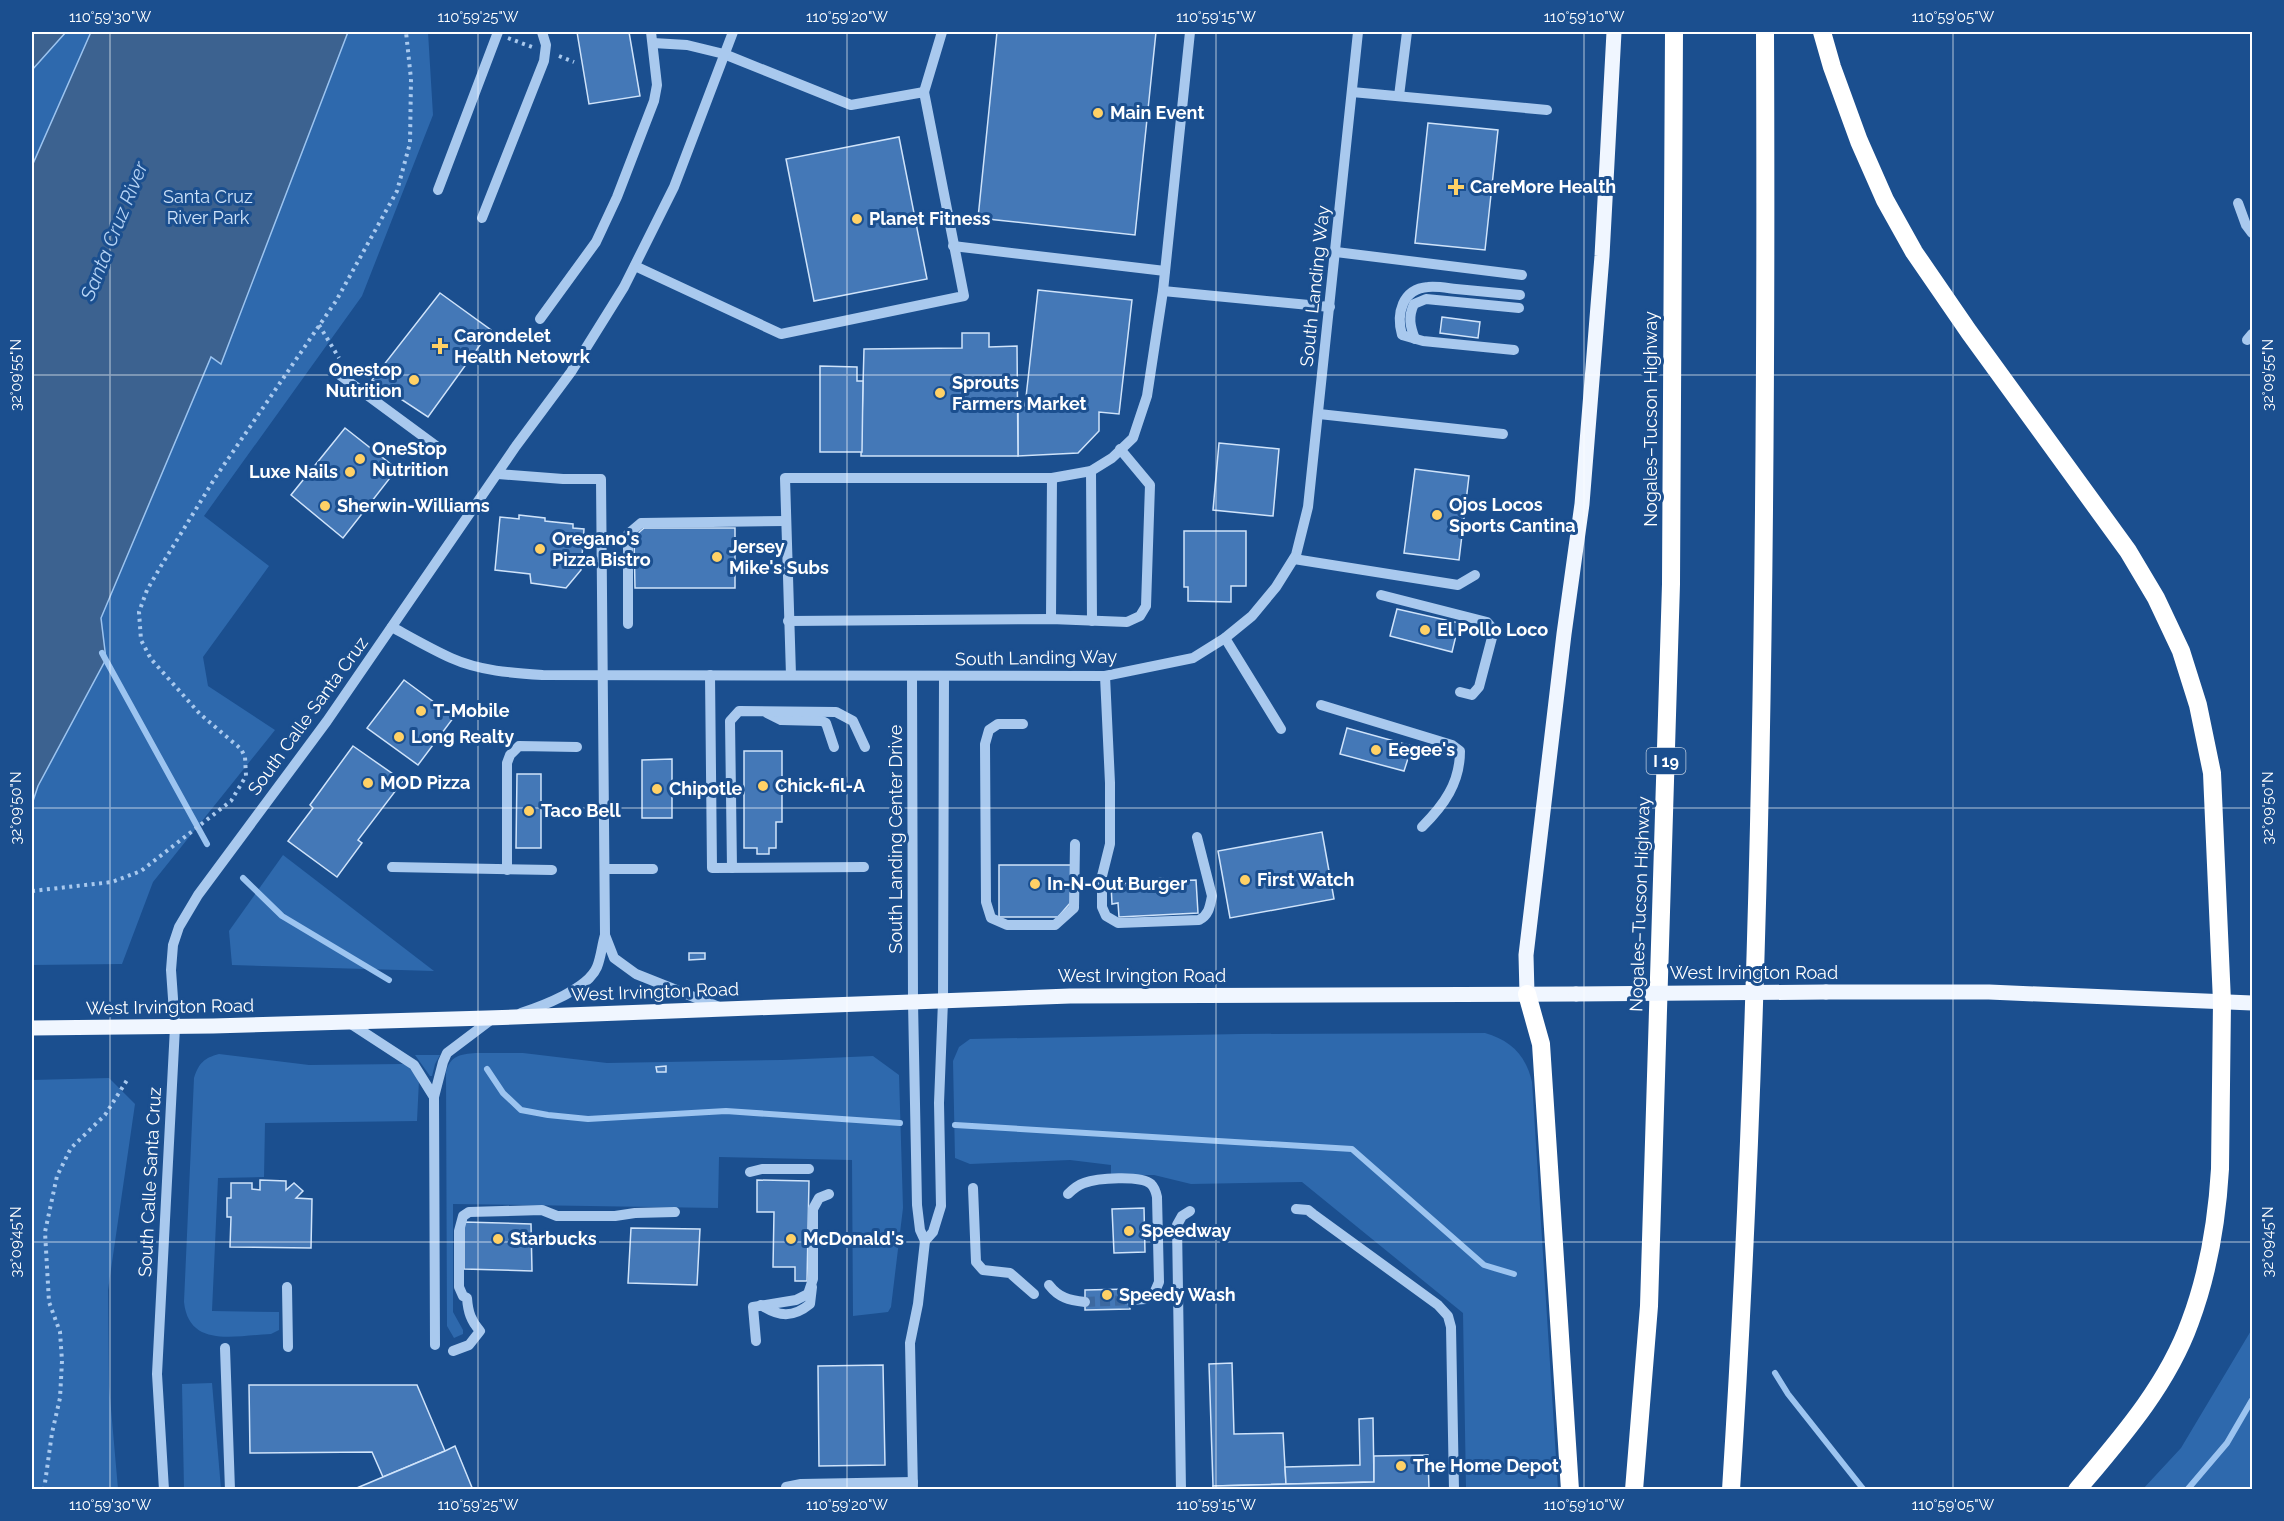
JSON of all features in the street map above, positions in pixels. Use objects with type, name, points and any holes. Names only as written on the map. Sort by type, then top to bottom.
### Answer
[{"type":"highway","name":"Nogales–Tucson Highway","points":[[1634,1490],[1649,1306],[1671,596],[1674,32]]},
{"type":"highway","points":[[1731,1490],[1746,1202],[1759,833],[1767,374],[1765,32]]},
{"type":"highway","points":[[1822,32],[1859,141],[1885,200],[1914,252],[1969,332],[2128,551],[2156,598],[2181,651],[2198,705],[2212,773],[2222,1002],[2218,1197],[2206,1269],[2190,1323],[2166,1371],[2137,1416],[2077,1490]]},
{"type":"highway","points":[[1527,994],[1541,1044],[1570,1490]]},
{"type":"main road","points":[[1527,994],[1526,955],[1564,633],[1582,504],[1602,256],[1614,32]]},
{"type":"main road","name":"West Irvington Road","points":[[32,1028],[175,1027],[501,1018],[1070,996],[1989,992],[2253,1003]]},
{"type":"street","points":[[438,190],[498,32]]},
{"type":"street","points":[[482,218],[544,61],[546,45],[542,32]]},
{"type":"street","points":[[540,319],[596,242],[617,197],[654,101],[657,85],[651,32]]},
{"type":"street","name":"South Calle Santa Cruz","points":[[164,1490],[157,1374],[175,1027],[171,970],[173,945],[178,927],[198,895],[327,722],[516,446],[571,372],[624,288],[674,187],[733,32]]},
{"type":"street","points":[[635,266],[781,334],[964,296],[924,92],[942,32]]},
{"type":"street","points":[[791,675],[785,478],[1052,478],[1091,471],[1133,438],[1147,396],[1164,291],[1190,32]]},
{"type":"street","name":"South Landing Way","points":[[392,627],[452,658],[472,665],[508,673],[531,675],[1105,676],[1193,658],[1225,638],[1252,616],[1276,587],[1294,559],[1308,507],[1358,32]]},
{"type":"street","points":[[1400,96],[1407,32]]},
{"type":"street","points":[[653,44],[687,45],[724,54],[851,105],[924,92]]},
{"type":"street","points":[[1352,92],[1547,110]]},
{"type":"street","points":[[2238,203],[2246,225],[2253,233]]},
{"type":"street","points":[[953,246],[1165,271]]},
{"type":"street","points":[[1336,252],[1522,275]]},
{"type":"street","points":[[1514,350],[1415,339],[1402,335],[1398,323],[1399,313],[1403,302],[1413,292],[1427,286],[1520,295]]},
{"type":"street","points":[[1164,291],[1330,307]]},
{"type":"street","points":[[1415,339],[1410,313],[1414,304],[1426,299],[1519,308]]},
{"type":"street","points":[[333,370],[443,451]]},
{"type":"street","points":[[1319,414],[1503,434]]},
{"type":"street","points":[[788,621],[1051,619],[1127,622],[1140,616],[1146,606],[1150,485],[1120,449]]},
{"type":"street","points":[[1091,471],[1092,621]]},
{"type":"street","points":[[435,1345],[434,1096],[443,1062],[447,1053],[476,1029],[501,1018],[544,1005],[588,981],[597,968],[605,935],[601,479],[563,479],[498,474]]},
{"type":"street","points":[[1051,619],[1052,478]]},
{"type":"street","points":[[628,624],[628,534],[641,523],[786,522]]},
{"type":"street","points":[[1294,559],[1458,585],[1475,575]]},
{"type":"street","points":[[1381,595],[1487,622],[1494,630],[1479,687],[1472,695],[1460,693]]},
{"type":"street","points":[[1225,638],[1281,729]]},
{"type":"street","points":[[710,675],[712,868],[864,867]]},
{"type":"street","name":"South Landing Center Drive","points":[[912,676],[913,1002],[917,1218],[925,1241]]},
{"type":"street","points":[[786,1488],[801,1484],[913,1486],[910,1343],[918,1304],[925,1241],[933,1232],[941,1206],[939,1103],[943,1001],[944,676]]},
{"type":"street","points":[[1105,676],[1110,783],[1110,844],[1102,876],[1102,907],[1106,916],[1118,923],[1198,920],[1205,916],[1212,896],[1197,837]]},
{"type":"street","points":[[1321,705],[1452,745],[1460,751],[1460,763],[1453,789],[1442,807],[1422,827]]},
{"type":"street","points":[[732,868],[730,721],[739,711],[836,711],[853,721],[865,747]]},
{"type":"street","points":[[763,711],[781,720],[826,723],[834,747]]},
{"type":"street","points":[[1023,724],[998,724],[989,730],[985,744],[986,902],[991,918],[1007,925],[1055,925],[1067,917],[1074,908],[1075,844]]},
{"type":"street","points":[[507,870],[507,763],[510,755],[519,746],[577,747]]},
{"type":"street","points":[[392,867],[552,870]]},
{"type":"street","points":[[604,869],[653,869]]},
{"type":"street","points":[[605,935],[614,958],[636,974],[725,1009]]},
{"type":"street","points":[[348,1022],[414,1065],[434,1096]]},
{"type":"street","points":[[750,1172],[762,1169],[809,1169]]},
{"type":"street","points":[[1068,1194],[1082,1184],[1098,1180],[1138,1179],[1150,1184],[1155,1190],[1159,1282],[1153,1296],[1130,1300]]},
{"type":"street","points":[[973,1188],[976,1262],[983,1270],[1004,1272],[1015,1276],[1034,1294]]},
{"type":"street","points":[[756,1341],[757,1306],[802,1298],[813,1286],[813,1209],[819,1198],[829,1194]]},
{"type":"street","points":[[1296,1209],[1308,1210],[1438,1305],[1448,1316],[1451,1327],[1454,1490]]},
{"type":"street","points":[[453,1351],[469,1345],[480,1332],[469,1314],[467,1298],[463,1296],[459,1287],[459,1231],[463,1216],[477,1210],[542,1210],[556,1216],[615,1216],[675,1212]]},
{"type":"street","points":[[1181,1490],[1177,1225],[1182,1216],[1190,1211]]},
{"type":"street","points":[[1048,1285],[1061,1297],[1085,1302]]},
{"type":"street","points":[[287,1287],[288,1347]]},
{"type":"street","points":[[225,1348],[230,1490]]},
{"type":"path","points":[[32,891],[112,882],[141,871],[231,801],[246,776],[245,757],[237,745],[182,695],[152,659],[141,640],[139,612],[147,590],[215,478],[336,301],[397,191],[410,143],[411,79],[406,32]]},
{"type":"path","points":[[320,325],[340,360]]},
{"type":"path","points":[[44,1490],[52,1433],[60,1398],[62,1360],[60,1332],[49,1302],[45,1232],[57,1176],[70,1148],[105,1115],[129,1077]]},
{"type":"green space","name":"Santa Cruz River Park","points":[[32,32],[428,32],[433,115],[362,296],[204,516],[269,566],[203,657],[208,686],[275,730],[153,882],[122,964],[32,965]]},
{"type":"green space","points":[[283,855],[434,971],[232,965],[229,931]]},
{"type":"green space","points":[[1485,1033],[1502,1040],[1516,1050],[1526,1064],[1532,1082],[1558,1489],[1466,1489],[1463,1313],[1302,1182],[1191,1184],[1154,1175],[1111,1175],[1111,1165],[1070,1160],[970,1164],[955,1158],[953,1061],[959,1047],[970,1039],[1241,1034]]},
{"type":"green space","points":[[476,1053],[523,1053],[607,1063],[873,1056],[899,1075],[903,1208],[891,1307],[888,1312],[853,1316],[852,1160],[719,1157],[718,1208],[453,1204],[453,1312],[463,1330],[463,1334],[454,1338],[447,1326],[446,1072],[450,1062],[456,1057]]},
{"type":"green space","points":[[219,1054],[309,1065],[403,1064],[408,1066],[419,1080],[417,1121],[265,1123],[264,1177],[218,1178],[212,1311],[279,1312],[279,1330],[271,1334],[229,1337],[204,1333],[195,1327],[188,1317],[184,1302],[194,1078],[203,1062]]},
{"type":"green space","points":[[415,1055],[440,1055],[432,1076],[430,1076]]},
{"type":"green space","points":[[109,1078],[135,1104],[108,1290],[109,1386],[118,1489],[32,1489],[32,1080]]},
{"type":"green space","points":[[2252,1329],[2252,1489],[2143,1489],[2181,1448]]},
{"type":"green space","points":[[212,1383],[221,1489],[184,1489],[182,1384]]},
{"type":"water","points":[[32,32],[66,32],[32,70]]},
{"type":"water","name":"Santa Cruz River","points":[[91,32],[348,32],[221,364],[211,357],[101,618],[106,659],[38,786],[32,804],[32,166]]},
{"type":"building","points":[[577,32],[629,32],[640,96],[589,104]]},
{"type":"building","points":[[997,32],[1156,32],[1135,235],[978,218]]},
{"type":"building","name":"CareMore Health","points":[[1428,123],[1498,130],[1485,250],[1415,243]]},
{"type":"building","name":"Planet Fitness","points":[[899,137],[927,279],[814,301],[786,159]]},
{"type":"building","points":[[1038,290],[1132,300],[1119,414],[1099,412],[1099,431],[1078,453],[1018,456],[1018,406],[1025,406]]},
{"type":"building","points":[[440,293],[491,330],[428,417],[372,380]]},
{"type":"building","points":[[1442,317],[1480,322],[1478,338],[1440,333]]},
{"type":"building","name":"Sprouts Farmers Market","points":[[962,333],[989,333],[989,347],[1017,346],[1018,456],[861,456],[864,349],[962,348]]},
{"type":"building","points":[[820,366],[857,367],[857,381],[863,381],[862,452],[820,452]]},
{"type":"building","points":[[345,428],[397,469],[343,538],[291,495]]},
{"type":"building","points":[[1219,443],[1279,449],[1273,516],[1213,510]]},
{"type":"building","name":"Ojos Locos Sports Cantina","points":[[1415,469],[1469,476],[1459,560],[1404,553]]},
{"type":"building","name":"Oregano's Pizza Bistro","points":[[519,515],[573,524],[573,528],[584,529],[581,570],[566,588],[531,583],[530,574],[495,570],[500,517],[519,519]]},
{"type":"building","points":[[644,528],[735,528],[735,588],[635,588],[634,537]]},
{"type":"building","points":[[1184,531],[1246,531],[1246,586],[1231,586],[1231,602],[1188,601],[1188,587],[1184,587]]},
{"type":"building","name":"El Pollo Loco","points":[[1397,609],[1459,623],[1452,652],[1390,636]]},
{"type":"building","points":[[404,680],[454,717],[418,765],[367,728]]},
{"type":"building","name":"Eegee's","points":[[1347,728],[1412,746],[1404,771],[1340,754]]},
{"type":"building","points":[[353,746],[403,781],[358,840],[362,843],[337,877],[288,841],[313,808],[310,805]]},
{"type":"building","name":"Chick-fil-A","points":[[744,751],[782,751],[782,822],[776,822],[776,848],[769,848],[769,854],[757,854],[757,848],[744,848]]},
{"type":"building","name":"Chipotle","points":[[672,759],[672,818],[642,818],[642,760]]},
{"type":"building","name":"Taco Bell","points":[[517,774],[541,774],[541,848],[516,848]]},
{"type":"building","points":[[1322,832],[1334,899],[1230,918],[1218,851]]},
{"type":"building","name":"In-N-Out Burger","points":[[999,865],[1071,865],[1071,902],[1058,917],[999,917]]},
{"type":"building","points":[[1168,878],[1169,881],[1196,880],[1198,913],[1119,917],[1118,903],[1112,904],[1111,884],[1152,882],[1152,879]]},
{"type":"building","points":[[689,953],[705,953],[705,959],[689,960]]},
{"type":"building","points":[[666,1066],[666,1072],[657,1072],[656,1067]]},
{"type":"building","points":[[260,1180],[286,1181],[286,1190],[294,1183],[303,1191],[296,1198],[312,1199],[311,1248],[230,1247],[231,1217],[227,1217],[227,1198],[231,1198],[231,1183],[252,1183],[252,1189],[260,1190]]},
{"type":"building","name":"McDonald's","points":[[757,1180],[809,1181],[807,1281],[795,1281],[795,1267],[773,1267],[774,1212],[757,1212]]},
{"type":"building","name":"Speedway","points":[[1144,1208],[1145,1252],[1114,1253],[1112,1209]]},
{"type":"building","name":"Starbucks","points":[[464,1222],[531,1224],[532,1271],[464,1269]]},
{"type":"building","points":[[631,1228],[700,1229],[697,1285],[628,1283]]},
{"type":"building","name":"Speedy Wash","points":[[1129,1289],[1130,1309],[1085,1310],[1085,1290]]},
{"type":"building","points":[[1232,1363],[1234,1434],[1283,1433],[1286,1484],[1213,1486],[1209,1364]]},
{"type":"building","points":[[883,1365],[885,1465],[819,1466],[818,1366]]},
{"type":"building","points":[[249,1385],[417,1385],[445,1451],[383,1477],[372,1452],[250,1453]]},
{"type":"building","points":[[1373,1418],[1374,1482],[1286,1484],[1285,1467],[1360,1465],[1359,1419]]},
{"type":"building","points":[[455,1446],[473,1490],[352,1490],[445,1451]]},
{"type":"building","name":"The Home Depot","points":[[1428,1455],[1429,1490],[1213,1490],[1213,1486],[1374,1482],[1374,1456]]},
{"type":"waterway","points":[[102,653],[207,844]]},
{"type":"waterway","points":[[243,878],[282,916],[389,980]]},
{"type":"waterway","points":[[487,1069],[503,1093],[521,1110],[548,1115],[588,1119],[726,1111],[900,1123]]},
{"type":"waterway","points":[[955,1125],[1352,1149],[1484,1265],[1514,1274]]},
{"type":"waterway","points":[[1775,1373],[1788,1394],[1864,1490]]},
{"type":"waterway","points":[[2187,1490],[2227,1443],[2252,1400]]},
{"type":"tunnel","points":[[1085,1302],[1130,1300]]},
{"type":"place","name":"Main Event","points":[[1098,113]]},
{"type":"place","name":"CareMore Health","points":[[1456,187]]},
{"type":"place","name":"Planet Fitness","points":[[857,219]]},
{"type":"place","name":"Carondelet Health Netowrk","points":[[440,346]]},
{"type":"place","name":"Onestop Nutrition","points":[[414,380]]},
{"type":"place","name":"Sprouts Farmers Market","points":[[940,393]]},
{"type":"place","name":"OneStop Nutrition","points":[[360,459]]},
{"type":"place","name":"Luxe Nails","points":[[350,472]]},
{"type":"place","name":"Sherwin-Williams","points":[[325,506]]},
{"type":"place","name":"Ojos Locos Sports Cantina","points":[[1437,515]]},
{"type":"place","name":"Oregano's Pizza Bistro","points":[[540,549]]},
{"type":"place","name":"Jersey Mike's Subs","points":[[717,557]]},
{"type":"place","name":"El Pollo Loco","points":[[1425,630]]},
{"type":"place","name":"T-Mobile","points":[[421,711]]},
{"type":"place","name":"Long Realty","points":[[399,737]]},
{"type":"place","name":"Eegee's","points":[[1376,750]]},
{"type":"place","name":"MOD Pizza","points":[[368,783]]},
{"type":"place","name":"Chick-fil-A","points":[[763,786]]},
{"type":"place","name":"Chipotle","points":[[657,789]]},
{"type":"place","name":"Taco Bell","points":[[529,811]]},
{"type":"place","name":"First Watch","points":[[1245,880]]},
{"type":"place","name":"In-N-Out Burger","points":[[1035,884]]},
{"type":"place","name":"Speedway","points":[[1129,1231]]},
{"type":"place","name":"Starbucks","points":[[498,1239]]},
{"type":"place","name":"McDonald's","points":[[791,1239]]},
{"type":"place","name":"Speedy Wash","points":[[1107,1295]]},
{"type":"place","name":"The Home Depot","points":[[1401,1466]]}]
